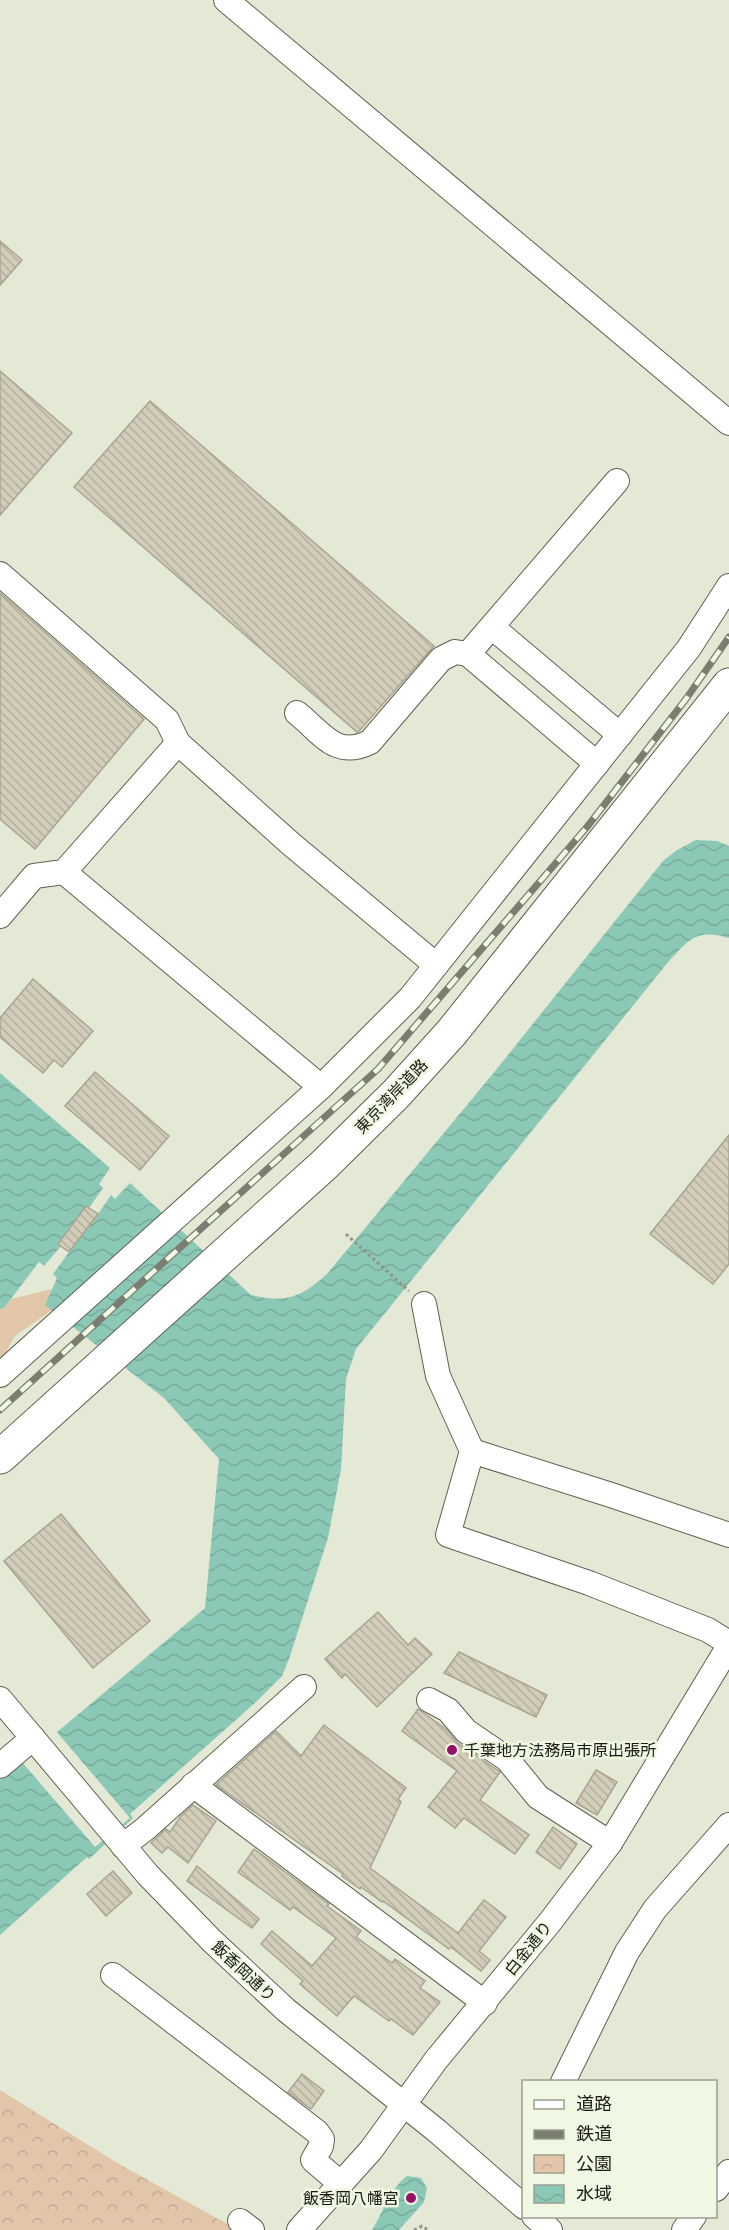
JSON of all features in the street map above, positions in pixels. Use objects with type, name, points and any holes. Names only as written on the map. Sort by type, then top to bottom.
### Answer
[{"type":"highway","name":"東京湾岸道路","points":[[225,1267],[396,1094],[444,1041],[729,686]]},
{"type":"highway","name":"東京湾岸道路","points":[[0,1482],[122,1360],[225,1267],[385,1131],[446,1068],[495,1011],[729,718]]},
{"type":"highway","name":"東京湾岸道路","points":[[0,1457],[122,1360]]},
{"type":"street","points":[[226,0],[729,423]]},
{"type":"street","points":[[468,654],[617,481]]},
{"type":"street","points":[[0,574],[167,720],[178,743],[291,844],[436,965]]},
{"type":"street","points":[[0,1375],[321,1087],[410,998],[689,648],[729,586]]},
{"type":"street","points":[[492,627],[620,735]]},
{"type":"street","points":[[297,713],[337,746],[358,748],[370,742],[441,659],[455,652],[468,654],[597,765]]},
{"type":"street","points":[[0,916],[34,876],[64,872],[178,743]]},
{"type":"street","points":[[64,872],[321,1087]]},
{"type":"street","points":[[424,1304],[438,1376],[472,1451],[448,1535],[589,1583],[708,1630],[729,1644]]},
{"type":"street","points":[[472,1451],[611,1495],[729,1536]]},
{"type":"street","name":"白金通り","points":[[299,2230],[371,2150],[436,2060],[610,1843],[729,1644]]},
{"type":"street","points":[[118,1839],[145,1829],[304,1687]]},
{"type":"street","name":"飯香岡通り","points":[[0,1699],[118,1839],[212,1941],[286,2010],[437,2131],[522,2205]]},
{"type":"street","points":[[429,1700],[448,1710],[466,1731],[507,1759],[538,1797],[610,1843]]},
{"type":"street","points":[[0,1766],[36,1742]]},
{"type":"street","points":[[193,1785],[484,2003]]},
{"type":"street","points":[[564,2080],[627,1952],[655,1909],[729,1825]]},
{"type":"street","points":[[112,1975],[317,2132],[322,2139],[321,2146],[313,2160],[340,2184]]},
{"type":"street","points":[[717,2188],[729,2171]]},
{"type":"street","points":[[535,2218],[550,2230]]},
{"type":"street","points":[[684,2230],[693,2218]]},
{"type":"path","points":[[346,1234],[424,1304]]},
{"type":"path","points":[[414,2230],[423,2226],[428,2230]]},
{"type":"green space","points":[[52,1289],[45,1305],[52,1310],[15,1336],[6,1352],[0,1357],[0,1309],[4,1308],[11,1299]]},
{"type":"green space","points":[[0,2090],[119,2164],[238,2230],[0,2230]]},
{"type":"water","points":[[696,840],[717,841],[729,846],[729,938],[718,935],[701,935],[689,941],[669,961],[356,1349],[346,1379],[341,1469],[328,1538],[282,1676],[130,1814],[133,1818],[89,1859],[87,1857],[0,1935],[0,1780],[205,1608],[219,1459],[164,1398],[45,1305],[57,1278],[53,1274],[69,1252],[61,1246],[44,1266],[39,1262],[4,1308],[0,1309],[0,1073],[110,1168],[99,1184],[103,1188],[89,1208],[98,1214],[111,1195],[115,1199],[130,1183],[251,1295],[284,1298],[301,1293],[327,1274],[496,1070],[663,861]]},
{"type":"water","points":[[407,2176],[421,2178],[427,2188],[424,2202],[399,2230],[372,2230],[391,2194]]},
{"type":"pier","points":[[56,1731],[130,1818],[95,1847],[21,1761]]},
{"type":"building","points":[[0,241],[22,260],[0,285]]},
{"type":"building","points":[[0,371],[72,433],[0,515]]},
{"type":"building","points":[[150,401],[434,646],[357,732],[74,487]]},
{"type":"building","points":[[0,593],[144,719],[35,849],[0,819]]},
{"type":"building","points":[[33,979],[93,1031],[62,1067],[54,1060],[43,1073],[0,1037],[0,1018]]},
{"type":"building","points":[[95,1072],[169,1136],[140,1170],[65,1106]]},
{"type":"building","points":[[729,1135],[729,1264],[713,1284],[650,1234]]},
{"type":"building","points":[[86,1206],[98,1214],[69,1252],[58,1244]]},
{"type":"building","points":[[61,1514],[150,1621],[93,1668],[4,1561]]},
{"type":"building","points":[[378,1612],[408,1645],[415,1638],[432,1654],[377,1707],[345,1674],[342,1678],[325,1659]]},
{"type":"building","points":[[459,1652],[547,1695],[536,1717],[444,1673]]},
{"type":"building","points":[[418,1709],[446,1729],[458,1743],[500,1772],[480,1800],[529,1835],[515,1854],[464,1818],[455,1828],[428,1807],[457,1771],[402,1731]]},
{"type":"building","points":[[324,1725],[406,1788],[398,1799],[401,1802],[370,1868],[458,1933],[484,1900],[506,1917],[479,1951],[490,1960],[481,1971],[451,1947],[449,1949],[383,1901],[361,1887],[360,1889],[342,1876],[343,1874],[216,1785],[276,1731],[301,1756]]},
{"type":"building","points":[[596,1770],[617,1782],[597,1815],[576,1803]]},
{"type":"building","points":[[193,1805],[216,1821],[188,1863],[168,1847],[162,1853],[151,1843],[166,1829],[170,1832],[181,1816]]},
{"type":"building","points":[[553,1827],[577,1844],[560,1869],[536,1852]]},
{"type":"building","points":[[254,1849],[329,1904],[327,1906],[361,1931],[356,1937],[392,1963],[395,1959],[425,1981],[420,1988],[440,2002],[413,2035],[354,1996],[337,2016],[300,1984],[303,1981],[261,1944],[272,1931],[312,1966],[336,1938],[293,1907],[290,1910],[238,1872]]},
{"type":"building","points":[[197,1866],[259,1919],[252,1928],[187,1881]]},
{"type":"building","points":[[113,1871],[132,1893],[106,1916],[87,1894]]},
{"type":"building","points":[[302,2074],[324,2091],[311,2109],[288,2092]]},
{"type":"railway","points":[[0,1410],[378,1069],[587,827],[686,699],[729,637]]},
{"type":"place","name":"千葉地方法務局市原出張所","points":[[452,1750]]},
{"type":"place","name":"飯香岡八幡宮","points":[[411,2198]]}]
